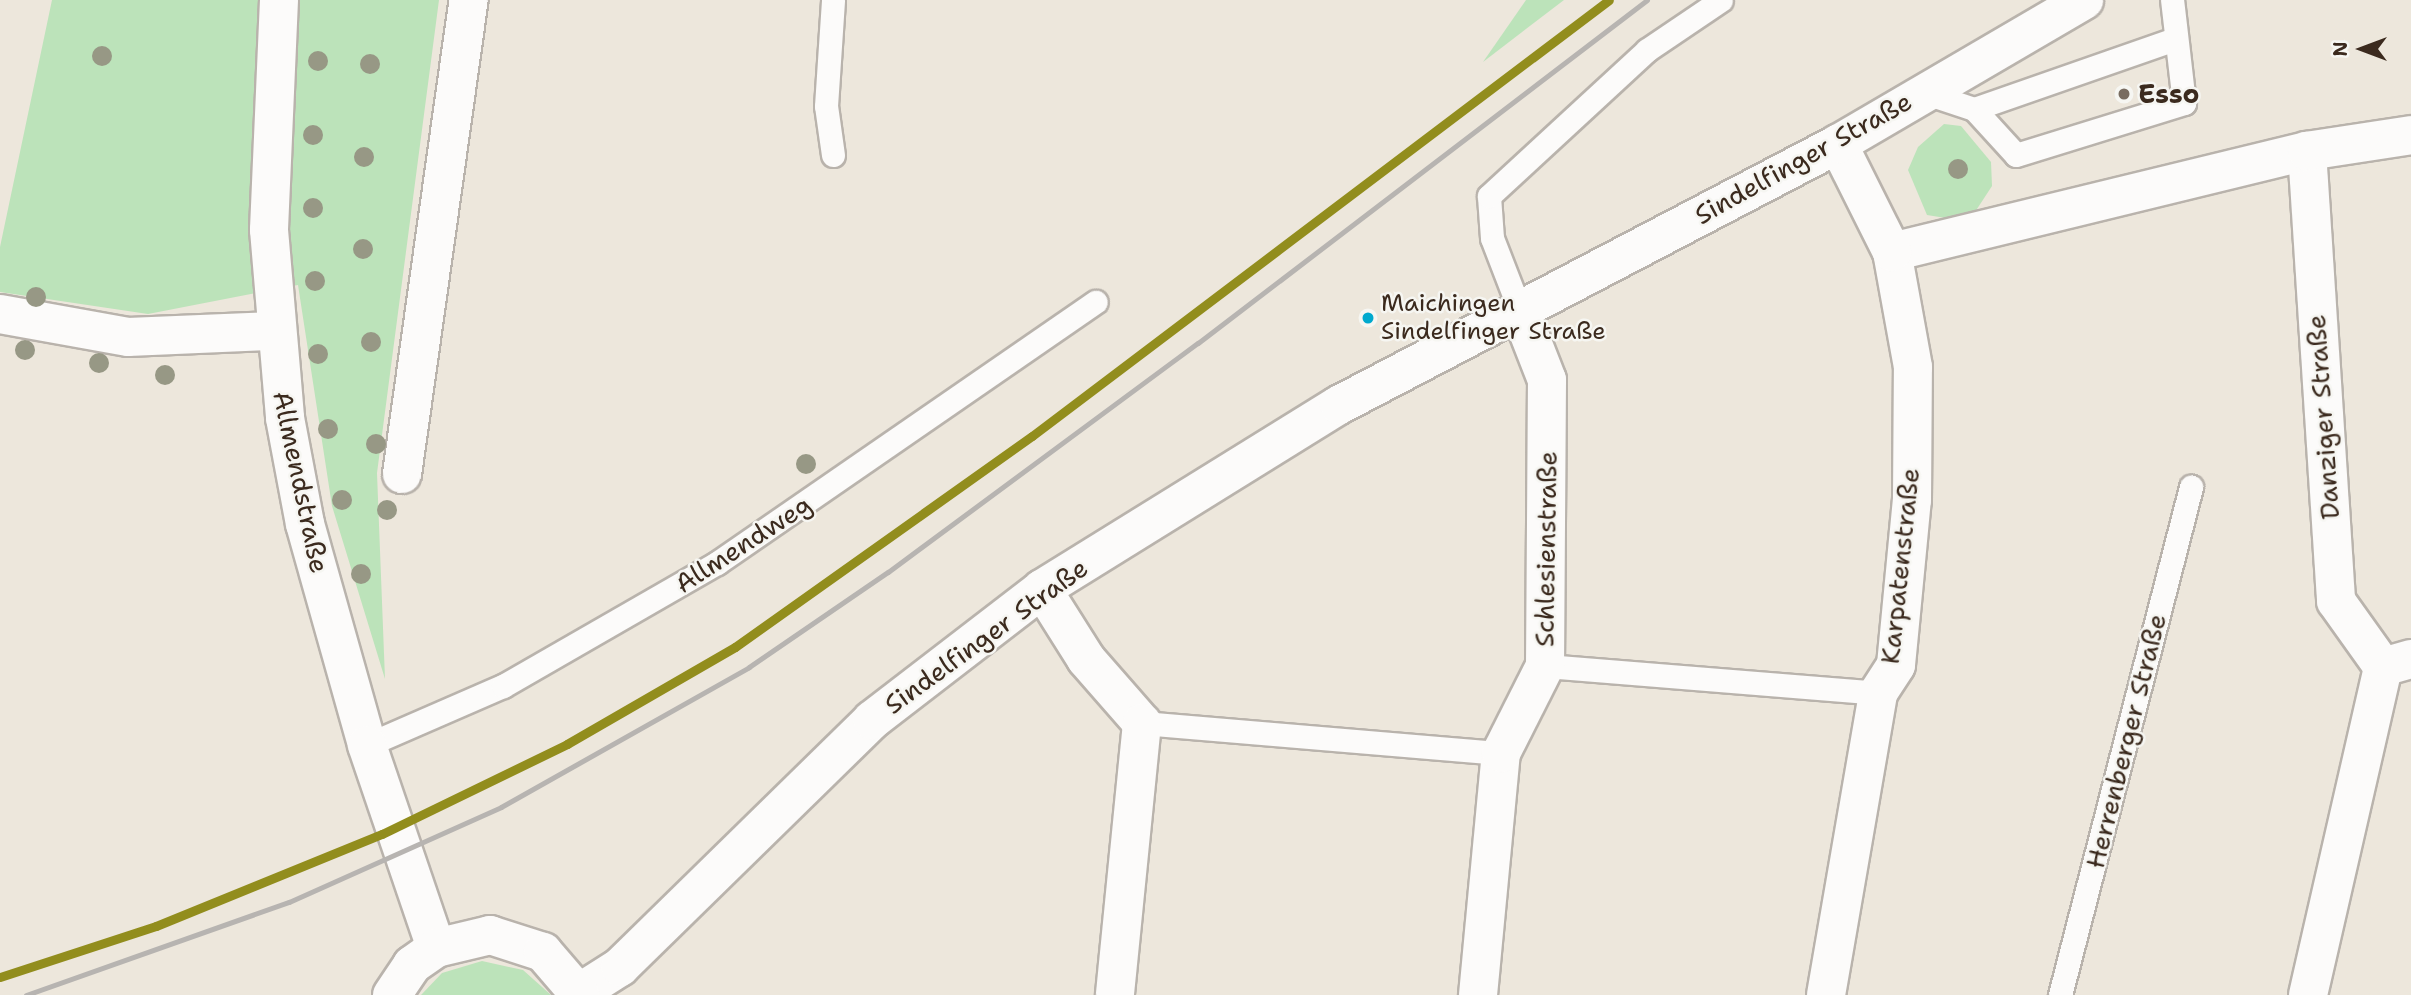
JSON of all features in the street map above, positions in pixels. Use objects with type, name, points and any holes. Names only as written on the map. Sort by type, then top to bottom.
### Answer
[{"type":"street","name":"Allmendstraße","points":[[279,0],[268,138],[274,331],[306,524],[367,745],[436,948]]},
{"type":"street","points":[[402,474],[469,0]]},
{"type":"street","name":"Sindelfinger Straße","points":[[579,994],[620,967],[872,720],[1042,589],[1339,405],[1519,308],[1838,144],[2084,0]]},
{"type":"street","points":[[1892,252],[2307,151],[2411,135]]},
{"type":"street","name":"Karpatenstraße","points":[[1826,995],[1878,693],[1896,664],[1912,500],[1913,367],[1892,252],[1838,144]]},
{"type":"street","name":"Danziger Straße","points":[[2307,151],[2336,601],[2397,663]]},
{"type":"street","name":"Schlesienstraße","points":[[1478,995],[1501,753],[1545,666],[1547,380],[1519,308]]},
{"type":"street","points":[[0,314],[128,337],[274,331]]},
{"type":"street","points":[[1042,589],[1086,659],[1142,723],[1115,995]]},
{"type":"street","points":[[2308,995],[2397,663]]},
{"type":"street","points":[[392,995],[412,965],[436,948],[462,938],[517,940],[543,952],[579,994]]},
{"type":"lane","points":[[833,0],[826,106],[833,155]]},
{"type":"lane","points":[[1519,308],[1492,238],[1489,195],[1647,50],[1721,0]]},
{"type":"lane","points":[[1923,92],[1974,109],[2016,155],[2184,103],[2172,40],[2172,0]]},
{"type":"lane","points":[[1974,109],[2172,40]]},
{"type":"lane","name":"Allmendweg","points":[[367,745],[492,691],[717,563],[1096,302]]},
{"type":"lane","name":"Herrenberger Straße","points":[[2060,995],[2191,487]]},
{"type":"lane","points":[[1545,666],[1878,693]]},
{"type":"lane","points":[[1142,723],[1501,753]]},
{"type":"green space","points":[[52,0],[439,0],[377,473],[385,679],[332,506],[298,285],[148,314],[0,292],[0,247]]},
{"type":"green space","points":[[1526,0],[1564,0],[1483,62]]},
{"type":"green space","points":[[1944,124],[1961,126],[1991,162],[1992,186],[1975,212],[1952,219],[1927,215],[1908,170],[1918,147]]},
{"type":"green space","points":[[482,961],[523,970],[551,995],[421,995],[442,973]]},
{"type":"railway","points":[[26,995],[289,902],[501,807],[749,667],[888,572],[1198,343],[1647,0]]},
{"type":"transit line","points":[[0,977],[156,926],[382,834],[567,744],[735,647],[1032,436],[1609,0]]},
{"type":"place","name":"Esso","points":[[2124,94]]},
{"type":"place","name":"Maichingen Sindelfinger Straße","points":[[1368,318]]}]
